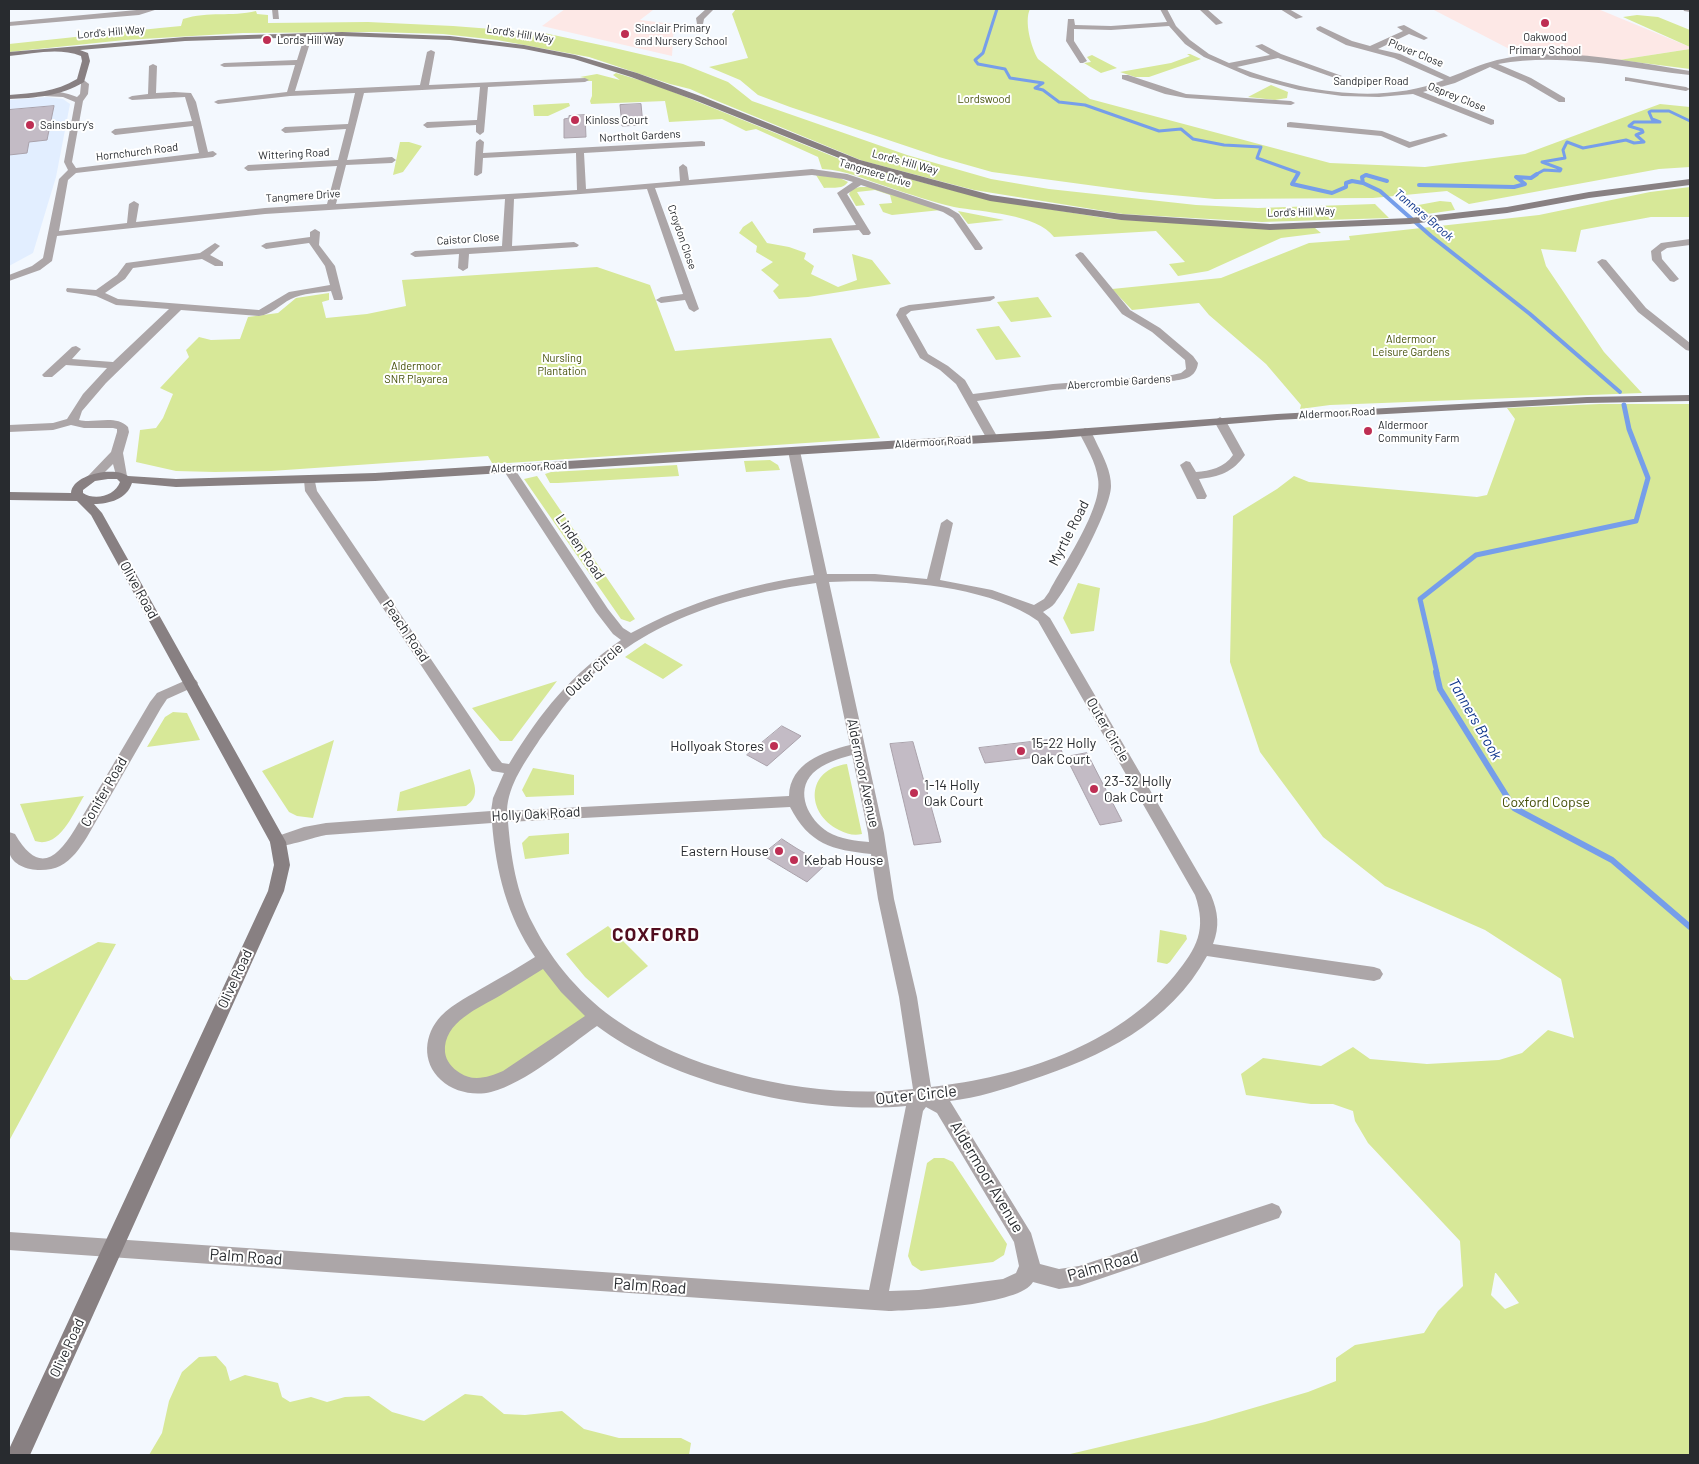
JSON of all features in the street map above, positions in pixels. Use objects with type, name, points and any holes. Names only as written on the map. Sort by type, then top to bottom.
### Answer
[{"type":"street","points":[[9,24],[22,20],[55,20],[139,13],[154,9]]},
{"type":"street","points":[[690,16],[701,19],[710,9]]},
{"type":"street","name":"Sandpiper Road","points":[[1164,9],[1170,24],[1180,36],[1198,50],[1228,66],[1298,88],[1352,94],[1415,92],[1452,81],[1490,64],[1521,59],[1604,61],[1690,73]]},
{"type":"street","points":[[1203,9],[1216,21],[1226,17]]},
{"type":"street","points":[[1273,11],[1284,9],[1299,17]]},
{"type":"street","points":[[138,24],[139,13]]},
{"type":"street","points":[[52,31],[55,20]]},
{"type":"street","points":[[1083,61],[1070,41],[1071,24],[1111,28],[1170,24]]},
{"type":"street","name":"Plover Close","points":[[1398,25],[1424,38]]},
{"type":"street","name":"Plover Close","points":[[1320,28],[1355,45],[1397,56],[1452,81]]},
{"type":"street","name":"Plover Close","points":[[1371,49],[1408,31]]},
{"type":"street","name":"Lord's Hill Way","points":[[54,50],[146,42],[342,34],[421,36],[484,41],[552,52],[607,66],[680,91],[857,162],[999,199],[1121,217],[1270,226],[1399,221],[1524,208],[1589,195],[1690,182]]},
{"type":"street","points":[[1336,36],[1347,34]]},
{"type":"street","name":"Lord's Hill Way","points":[[86,60],[104,52],[116,50],[229,38]]},
{"type":"street","points":[[290,94],[305,46]]},
{"type":"street","points":[[1259,46],[1277,56],[1338,76]]},
{"type":"street","points":[[9,54],[54,50],[85,55],[86,60],[81,80],[63,89],[44,94]]},
{"type":"street","points":[[424,88],[431,52]]},
{"type":"street","points":[[1077,54],[1090,53]]},
{"type":"street","points":[[1228,66],[1277,56]]},
{"type":"street","points":[[224,66],[300,62]]},
{"type":"street","points":[[1490,64],[1528,80],[1562,100]]},
{"type":"street","points":[[152,96],[154,66]]},
{"type":"street","points":[[1310,72],[1320,69]]},
{"type":"street","points":[[1660,85],[1664,69]]},
{"type":"street","points":[[1125,77],[1168,92],[1290,118],[1382,130],[1409,145],[1444,136]]},
{"type":"street","points":[[1141,82],[1150,79]]},
{"type":"street","points":[[9,278],[30,271],[45,262],[49,256],[64,180],[72,171],[68,162],[79,101],[84,94],[85,84],[81,80]]},
{"type":"street","points":[[218,102],[290,94],[563,84],[585,80]]},
{"type":"street","points":[[1628,80],[1686,89]]},
{"type":"street","points":[[428,125],[480,127],[484,86]]},
{"type":"street","points":[[1290,118],[1292,94],[1298,88]]},
{"type":"street","name":"Wittering Road","points":[[331,206],[360,91]]},
{"type":"street","name":"Osprey Close","points":[[1415,92],[1491,122]]},
{"type":"street","points":[[9,97],[44,94],[64,95],[79,101]]},
{"type":"street","name":"Hornchurch Road","points":[[72,171],[209,155],[197,123],[192,102],[188,96],[174,94],[132,98]]},
{"type":"street","points":[[1191,108],[1195,97]]},
{"type":"street","name":"Osprey Close","points":[[1481,126],[1502,118]]},
{"type":"street","name":"Wittering Road","points":[[289,119],[284,134],[350,126]]},
{"type":"street","name":"Hornchurch Road","points":[[114,132],[197,123]]},
{"type":"street","points":[[477,173],[480,142]]},
{"type":"street","name":"Northolt Gardens","points":[[478,156],[702,144]]},
{"type":"street","name":"Northolt Gardens","points":[[580,151],[582,192]]},
{"type":"street","points":[[342,163],[392,160]]},
{"type":"street","name":"Wittering Road","points":[[248,168],[342,163]]},
{"type":"street","points":[[683,167],[685,183]]},
{"type":"street","name":"Tangmere Drive","points":[[53,234],[264,211],[477,193],[510,196],[582,192],[812,172],[838,174],[930,203],[952,213],[978,248]]},
{"type":"street","name":"Lord's Hill Way","points":[[1589,195],[1628,183],[1690,172]]},
{"type":"street","points":[[816,231],[864,230],[842,193],[861,181]]},
{"type":"street","name":"Croydon Close","points":[[650,186],[694,309]]},
{"type":"street","name":"Caistor Close","points":[[507,249],[510,196]]},
{"type":"street","points":[[131,226],[134,204]]},
{"type":"street","points":[[266,246],[314,236],[317,250],[330,266],[338,298]]},
{"type":"street","points":[[1674,279],[1656,257],[1656,250],[1670,243],[1690,242]]},
{"type":"street","name":"Caistor Close","points":[[414,254],[430,251],[464,252],[574,245]]},
{"type":"street","points":[[98,293],[116,281],[130,266],[203,256],[215,246]]},
{"type":"street","points":[[463,268],[464,252]]},
{"type":"street","name":"Abercrombie Gardens","points":[[970,398],[1061,386],[1172,378],[1184,376],[1191,370],[1192,363],[1189,358],[1156,330],[1126,312],[1080,255]]},
{"type":"street","points":[[203,256],[219,264]]},
{"type":"street","points":[[1602,262],[1650,318],[1690,348]]},
{"type":"street","points":[[1648,271],[1667,270]]},
{"type":"street","points":[[1610,272],[1627,271]]},
{"type":"street","points":[[71,290],[98,293],[116,302],[264,312],[273,309],[282,300],[293,294],[336,287]]},
{"type":"street","points":[[660,300],[689,296]]},
{"type":"street","points":[[990,298],[966,306],[909,308],[900,314],[924,356],[956,377],[992,438]]},
{"type":"street","points":[[72,421],[76,411],[86,398],[178,307]]},
{"type":"street","points":[[48,375],[76,349]]},
{"type":"street","points":[[63,361],[118,366]]},
{"type":"street","name":"Aldermoor Road","points":[[90,479],[108,474],[122,478],[176,482],[310,480],[794,451],[1220,421],[1587,400],[1690,398]]},
{"type":"street","points":[[9,429],[53,426],[72,421],[80,424],[114,424],[122,426],[123,432],[117,453],[122,478],[126,481],[126,487],[96,513]]},
{"type":"street","points":[[1201,496],[1189,471],[1216,473],[1235,462],[1239,455],[1220,421]]},
{"type":"street","name":"Myrtle Road","points":[[1035,611],[1049,602],[1056,592],[1098,512],[1104,495],[1104,478],[1085,432]]},
{"type":"street","name":"Aldermoor Avenue","points":[[794,451],[876,833],[886,899],[908,996],[924,1096],[944,1107],[1017,1227],[1029,1256],[1030,1267],[1028,1271]]},
{"type":"street","points":[[9,496],[30,495],[81,498],[77,489],[117,453]]},
{"type":"street","name":"Linden Road","points":[[508,468],[603,612],[618,631],[630,639]]},
{"type":"street","points":[[30,495],[90,479]]},
{"type":"street","name":"Peach Road","points":[[310,480],[312,491],[492,762],[497,766],[514,770]]},
{"type":"street","name":"Aldermoor Road","points":[[81,498],[96,500],[176,482]]},
{"type":"street","name":"Olive Road","points":[[18,1455],[276,891],[282,865],[278,842],[191,683],[96,513],[81,498]]},
{"type":"street","points":[[933,583],[947,523]]},
{"type":"street","name":"Outer Circle","points":[[821,578],[875,578],[933,583],[990,594],[1035,611],[1048,624],[1203,895],[1211,916],[1208,937],[1203,949],[1179,982],[1146,1017],[1109,1041],[1083,1054],[1030,1074],[970,1089],[924,1096],[862,1100],[804,1096],[736,1083],[674,1060],[632,1039],[598,1016],[568,986],[546,959],[521,918],[514,902],[503,855],[500,816],[502,795],[514,770],[553,709],[597,664],[630,639],[671,618],[718,600],[772,586],[821,578]]},
{"type":"street","name":"Conifer Road","points":[[9,838],[18,856],[30,863],[45,864],[63,856],[82,829],[155,705],[162,696],[191,683]]},
{"type":"street","points":[[857,748],[830,755],[811,767],[802,777],[796,793],[796,801],[801,817],[826,839],[852,848],[877,849]]},
{"type":"street","name":"Holly Oak Road","points":[[278,842],[304,833],[326,829],[500,816],[796,801]]},
{"type":"street","points":[[1203,949],[1374,974]]},
{"type":"street","points":[[546,959],[449,1019],[438,1036],[436,1046],[439,1064],[446,1074],[464,1084],[477,1086],[499,1082],[510,1077],[598,1016]]},
{"type":"street","points":[[877,1300],[914,1109],[924,1096]]},
{"type":"street","name":"Palm Road","points":[[9,1241],[634,1285],[877,1300],[919,1300],[1005,1289],[1023,1280],[1028,1271],[1058,1279],[1079,1276],[1272,1212]]},
{"type":"shaded area","name":"Sinclair Primary and Nursery School","points":[[565,9],[652,9],[640,20],[674,24],[672,56],[542,26]]},
{"type":"shaded area","name":"Oakwood Primary School","points":[[1432,9],[1598,9],[1690,47],[1690,49],[1619,60],[1548,54],[1519,54]]},
{"type":"shaded area","points":[[47,97],[63,99],[70,104],[56,177],[33,253],[9,266],[9,100]]},
{"type":"green space","name":"Lordswood","points":[[736,9],[1030,9],[1028,14],[1029,34],[1038,59],[1090,99],[1330,163],[1425,167],[1525,154],[1660,104],[1690,107],[1690,167],[1659,169],[1469,204],[1447,191],[1373,198],[1215,199],[1140,192],[992,172],[939,157],[790,107],[758,95],[740,80],[709,67],[748,58],[732,14]]},
{"type":"green space","points":[[256,11],[257,14],[268,15],[268,23],[368,22],[453,26],[544,33],[610,47],[683,64],[728,82],[752,101],[907,155],[991,179],[1049,189],[1196,205],[1258,208],[1375,204],[1389,218],[1262,222],[1123,214],[974,190],[863,161],[690,89],[589,57],[497,40],[443,34],[375,32],[243,33],[125,40],[9,52],[9,44],[181,26],[183,19],[193,17]]},
{"type":"green space","points":[[1637,15],[1658,17],[1690,30],[1690,47],[1623,17]]},
{"type":"green space","points":[[1690,49],[1690,69],[1619,60]]},
{"type":"green space","points":[[1187,54],[1201,59],[1149,77],[1135,77],[1120,72],[1171,63],[1190,56]]},
{"type":"green space","points":[[1092,55],[1117,68],[1101,73],[1084,63],[1091,62],[1087,57]]},
{"type":"green space","points":[[616,73],[656,85],[852,164],[986,199],[1111,219],[1274,229],[1315,228],[1321,233],[1281,238],[1208,271],[1178,276],[1169,264],[1185,262],[1156,231],[1054,237],[1046,229],[1022,219],[946,205],[848,173],[822,169],[818,157],[756,129],[746,131],[722,119],[669,122],[665,101],[591,104],[592,81],[586,81],[585,78],[580,77],[597,74],[620,80],[613,75]]},
{"type":"green space","points":[[1271,85],[1288,92],[1287,98],[1275,100],[1248,97]]},
{"type":"green space","points":[[569,103],[570,106],[548,116],[534,116],[533,105]]},
{"type":"green space","points":[[400,142],[409,142],[422,146],[403,172],[393,175]]},
{"type":"green space","points":[[816,175],[840,178],[848,182],[840,187],[824,188]]},
{"type":"green space","points":[[870,187],[941,210],[892,215],[883,212],[879,204],[892,203],[890,195],[875,190],[857,192],[865,205],[856,206],[849,194],[852,189]]},
{"type":"green space","name":"Aldermoor Leisure Gardens","points":[[1690,187],[1690,217],[1651,217],[1581,230],[1576,252],[1541,249],[1546,266],[1604,352],[1642,393],[1330,405],[1300,409],[1301,405],[1266,364],[1209,315],[1199,303],[1132,310],[1112,289],[1221,278],[1309,243],[1350,240],[1349,236],[1539,215],[1650,192]]},
{"type":"green space","points":[[1440,201],[1451,202],[1455,210],[1420,215],[1413,206]]},
{"type":"green space","points":[[958,211],[1004,220],[968,224]]},
{"type":"green space","points":[[752,221],[767,243],[789,247],[806,253],[804,259],[814,266],[811,274],[838,287],[857,280],[852,254],[872,260],[891,284],[808,297],[779,299],[773,291],[779,285],[761,270],[773,262],[756,252],[757,246],[739,233],[743,227]]},
{"type":"green space","points":[[597,267],[650,285],[675,351],[831,338],[880,438],[508,463],[492,463],[488,456],[271,471],[176,471],[136,462],[140,430],[156,428],[163,418],[173,394],[160,388],[189,357],[186,350],[199,337],[211,340],[240,339],[248,317],[278,313],[296,298],[329,293],[329,300],[322,302],[326,318],[367,314],[406,306],[402,280]]},
{"type":"green space","points":[[1038,297],[1052,317],[1011,322],[997,302]]},
{"type":"green space","points":[[999,326],[1021,357],[996,360],[976,329]]},
{"type":"green space","name":"Coxford Copse","points":[[1600,404],[1690,404],[1690,1455],[1066,1455],[1205,1422],[1308,1392],[1336,1381],[1336,1358],[1355,1345],[1424,1333],[1438,1311],[1463,1286],[1460,1241],[1368,1143],[1355,1121],[1353,1111],[1333,1104],[1311,1104],[1246,1095],[1241,1074],[1263,1058],[1321,1066],[1353,1047],[1370,1059],[1427,1064],[1499,1060],[1522,1053],[1548,1030],[1574,1038],[1561,979],[1485,930],[1385,886],[1323,837],[1260,752],[1230,662],[1233,516],[1277,489],[1294,476],[1309,482],[1477,497],[1487,495],[1515,419],[1507,408]],"holes":[[[1496,1273],[1519,1303],[1505,1309],[1491,1295]]]},
{"type":"green space","points":[[770,460],[778,465],[780,470],[746,472],[744,461]]},
{"type":"green space","points":[[677,465],[679,476],[550,483],[545,474],[551,472]]},
{"type":"green space","points":[[537,476],[635,619],[630,622],[621,619],[524,479]]},
{"type":"green space","points":[[1078,583],[1100,588],[1094,631],[1071,634],[1063,618]]},
{"type":"green space","points":[[645,643],[683,665],[663,679],[625,657]]},
{"type":"green space","points":[[557,681],[512,741],[500,741],[472,708]]},
{"type":"green space","points":[[173,712],[187,713],[200,740],[147,747],[165,717]]},
{"type":"green space","points":[[334,740],[313,818],[297,816],[289,812],[262,771]]},
{"type":"green space","points":[[847,764],[862,834],[850,834],[839,830],[820,813],[816,803],[815,792],[817,783],[824,774],[833,768]]},
{"type":"green space","points":[[533,768],[574,775],[574,795],[526,797],[522,790]]},
{"type":"green space","points":[[470,769],[475,794],[471,802],[466,806],[397,811],[400,792]]},
{"type":"green space","points":[[84,796],[59,835],[52,840],[44,842],[35,841],[20,804]]},
{"type":"green space","points":[[569,833],[569,854],[525,859],[522,843],[529,836]]},
{"type":"green space","points":[[608,926],[648,966],[608,998],[585,977],[566,954]]},
{"type":"green space","points":[[1160,930],[1186,935],[1187,939],[1167,964],[1157,962]]},
{"type":"green space","points":[[98,942],[116,944],[9,1141],[9,974],[13,980],[27,980]]},
{"type":"green space","points":[[546,959],[598,1016],[499,1082],[446,1074],[443,1026]]},
{"type":"green space","points":[[934,1158],[944,1158],[953,1162],[1007,1244],[1004,1255],[993,1262],[921,1271],[912,1265],[908,1256],[927,1163]]},
{"type":"green space","points":[[216,1356],[226,1367],[230,1381],[245,1375],[278,1383],[282,1397],[290,1402],[311,1397],[327,1402],[345,1397],[369,1396],[392,1412],[424,1421],[465,1394],[482,1396],[504,1414],[525,1415],[562,1411],[584,1429],[619,1438],[681,1438],[691,1443],[689,1455],[149,1455],[162,1433],[169,1401],[182,1372],[199,1357]]},
{"type":"building","points":[[641,104],[643,125],[622,126],[620,105]]},
{"type":"building","name":"Sainsbury's","points":[[54,106],[47,140],[29,142],[27,153],[9,155],[9,110]]},
{"type":"building","points":[[585,115],[586,137],[564,138],[564,119],[569,118],[569,116]]},
{"type":"building","name":"Hollyoak Stores","points":[[782,726],[801,736],[767,766],[747,755]]},
{"type":"building","name":"15-22 Holly Oak Court","points":[[1056,739],[1063,754],[985,763],[979,748]]},
{"type":"building","name":"1-14 Holly Oak Court","points":[[913,742],[941,842],[914,845],[890,744]]},
{"type":"building","name":"23-32 Holly Oak Court","points":[[1087,753],[1122,821],[1100,825],[1066,757]]},
{"type":"building","points":[[782,839],[825,865],[807,882],[762,855]]},
{"type":"waterway","name":"Tanners Brook","points":[[997,9],[983,53],[975,60],[978,64],[1005,69],[1010,78],[1043,83],[1035,88],[1043,90],[1059,102],[1085,105],[1159,131],[1181,129],[1193,139],[1224,145],[1261,147],[1257,158],[1298,174]]},
{"type":"waterway","points":[[1535,175],[1544,170],[1560,171],[1561,169],[1542,162],[1565,158],[1563,150],[1567,142],[1583,148],[1626,140],[1634,143],[1644,142],[1636,135],[1643,132],[1642,130],[1629,126],[1634,122],[1660,122],[1652,119],[1649,112],[1651,111],[1669,111],[1690,121]]},
{"type":"waterway","name":"Tanners Brook","points":[[1298,174],[1292,184],[1332,193],[1346,187],[1346,183],[1352,181],[1363,183]]},
{"type":"waterway","points":[[1419,185],[1514,187],[1525,184],[1516,177],[1531,178],[1537,174]]},
{"type":"waterway","points":[[1363,183],[1362,177],[1366,175]]},
{"type":"waterway","points":[[1366,175],[1387,181]]},
{"type":"waterway","name":"Tanners Brook","points":[[1363,183],[1380,191],[1431,236],[1530,314],[1620,392]]},
{"type":"waterway","name":"Tanners Brook","points":[[1437,673],[1420,599],[1476,555],[1636,521],[1648,478],[1629,429],[1624,405]]},
{"type":"waterway","name":"Tanners Brook","points":[[1436,672],[1440,689],[1514,808],[1612,860],[1690,927]]},
{"type":"place","name":"Oakwood Primary School","points":[[1545,23]]},
{"type":"place","name":"Sinclair Primary and Nursery School","points":[[625,34]]},
{"type":"place","name":"Lords Hill Way","points":[[267,40]]},
{"type":"place","name":"Kinloss Court","points":[[575,120]]},
{"type":"place","name":"Sainsbury's","points":[[30,125]]},
{"type":"place","name":"Aldermoor Community Farm","points":[[1368,431]]},
{"type":"place","name":"Hollyoak Stores","points":[[774,746]]},
{"type":"place","name":"15-22 Holly Oak Court","points":[[1021,751]]},
{"type":"place","name":"23-32 Holly Oak Court","points":[[1094,789]]},
{"type":"place","name":"1-14 Holly Oak Court","points":[[914,793]]},
{"type":"place","name":"Eastern House","points":[[779,851]]},
{"type":"place","name":"Kebab House","points":[[794,860]]},
{"type":"district","name":"COXFORD","points":[[656,935]]},
{"type":"park label","name":"Nursling Plantation","points":[[562,364]]},
{"type":"park label","name":"Aldermoor SNR Playarea","points":[[416,372]]}]
